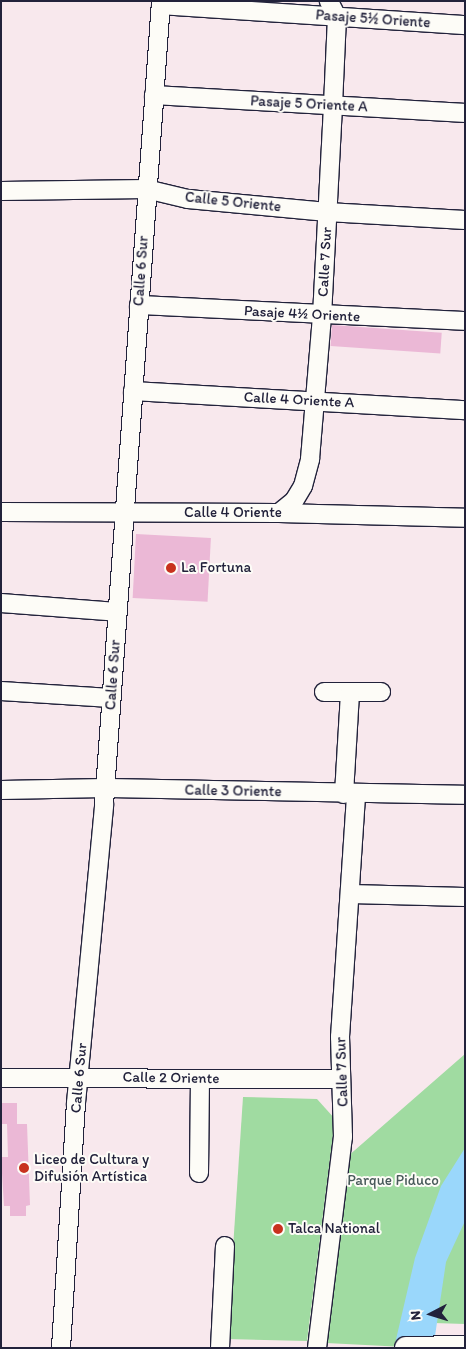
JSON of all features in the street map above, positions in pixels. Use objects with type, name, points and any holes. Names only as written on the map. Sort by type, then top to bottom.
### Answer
[{"type":"main road","points":[[406,1348],[465,1347]]},
{"type":"street","name":"Pasaje 5½ Oriente","points":[[161,3],[333,9],[465,25]]},
{"type":"street","name":"Calle 6 Sur","points":[[61,1348],[79,1077],[112,698],[146,189],[161,3]]},
{"type":"street","name":"Calle 7 Sur","points":[[279,513],[294,501],[303,486],[310,459],[322,316],[333,105],[333,9]]},
{"type":"street","name":"Pasaje 5 Oriente A","points":[[154,95],[465,113]]},
{"type":"street","name":"Calle 5 Oriente","points":[[1,191],[146,189],[188,199],[327,212],[465,220]]},
{"type":"street","name":"Pasaje 4½ Oriente","points":[[139,305],[465,322]]},
{"type":"street","name":"Calle 4 Oriente A","points":[[133,391],[465,410]]},
{"type":"street","name":"Calle 4 Oriente","points":[[1,512],[279,513],[465,518]]},
{"type":"street","points":[[1,603],[117,612]]},
{"type":"street","points":[[1,691],[112,698]]},
{"type":"street","points":[[324,692],[381,692]]},
{"type":"street","name":"Calle 7 Sur","points":[[317,1348],[343,1136],[340,1038],[350,894],[350,692]]},
{"type":"street","name":"Calle 3 Oriente","points":[[1,790],[105,788],[465,795]]},
{"type":"street","points":[[350,894],[465,897]]},
{"type":"street","name":"Calle 2 Oriente","points":[[1,1078],[340,1079]]},
{"type":"street","points":[[199,1173],[200,1079]]},
{"type":"street","points":[[220,1348],[225,1246]]},
{"type":"green space","name":"Parque Piduco","points":[[465,1054],[465,1324],[434,1323],[424,1348],[326,1343],[347,1157]]},
{"type":"green space","name":"Talca National","points":[[243,1097],[317,1099],[335,1119],[307,1341],[227,1339]]},
{"type":"water","points":[[465,1148],[465,1221],[446,1262],[435,1336],[430,1348],[394,1348],[415,1258],[441,1186]]},
{"type":"building","points":[[332,325],[442,333],[440,354],[331,346]]},
{"type":"building","name":"La Fortuna","points":[[136,534],[211,538],[208,602],[133,598]]},
{"type":"building","points":[[1,1103],[17,1103],[17,1124],[1,1124]]},
{"type":"building","points":[[7,1124],[27,1124],[30,1205],[26,1206],[26,1216],[10,1216],[10,1206],[4,1206],[1,1157],[8,1157]]},
{"type":"place","name":"La Fortuna","points":[[171,568]]},
{"type":"place","name":"Liceo de Cultura y Difusión Artística","points":[[24,1168]]},
{"type":"place","name":"Talca National","points":[[278,1229]]}]
